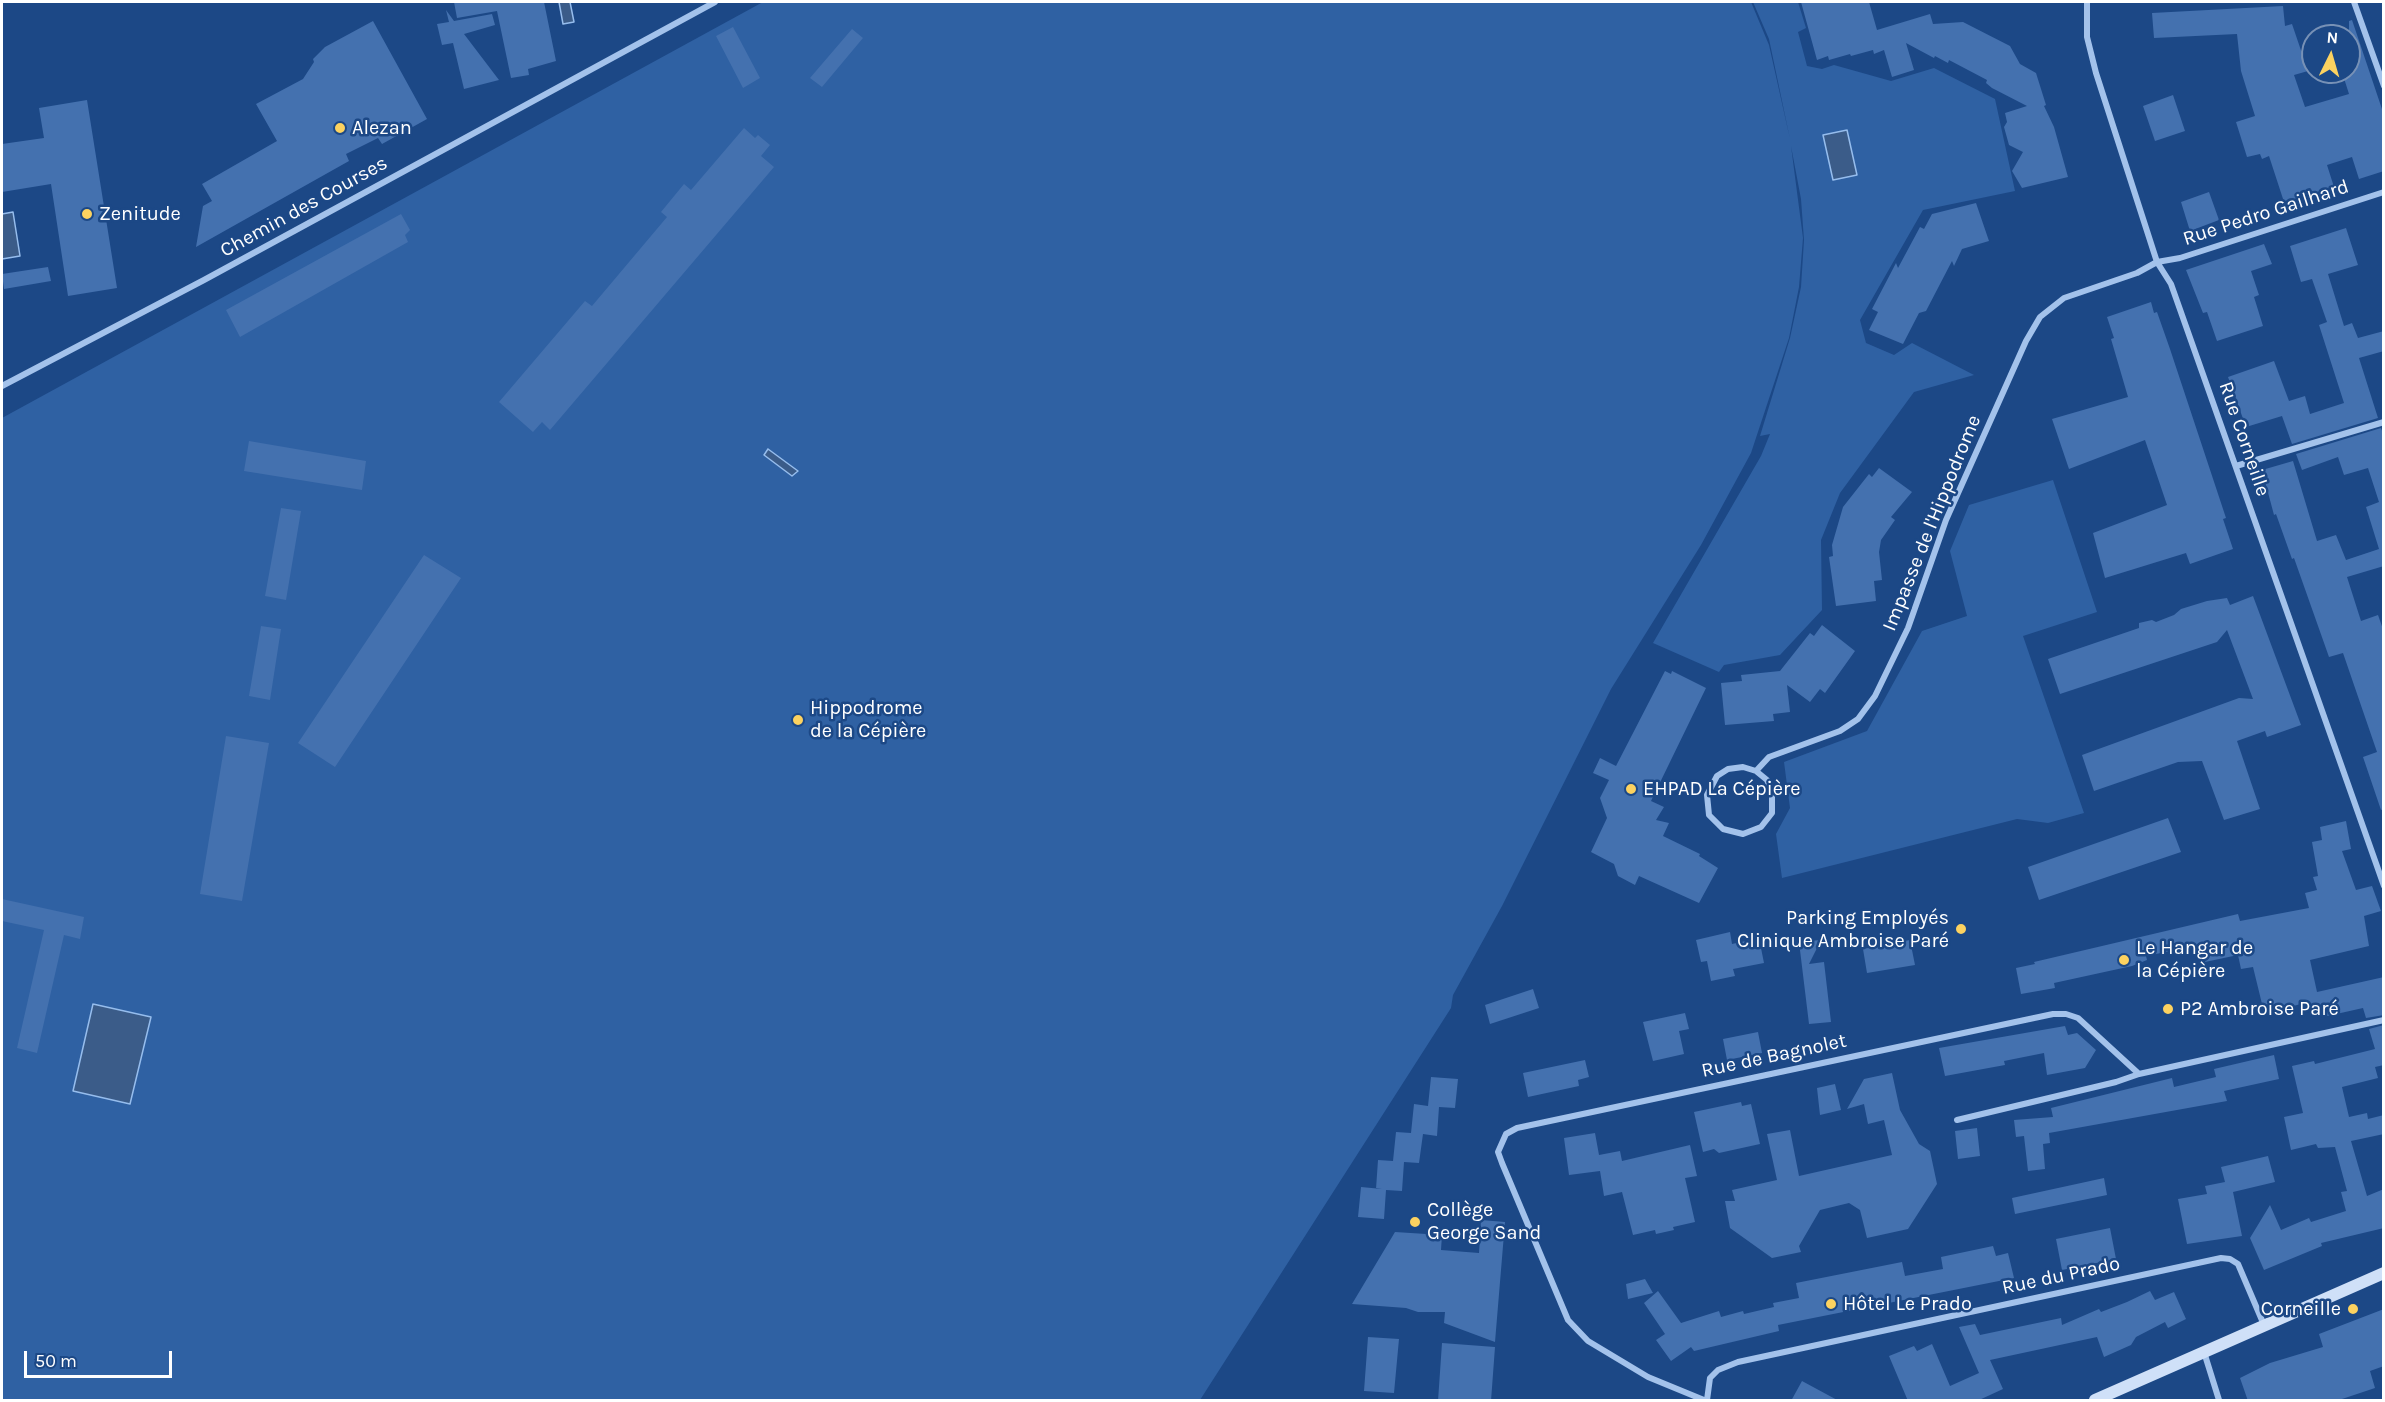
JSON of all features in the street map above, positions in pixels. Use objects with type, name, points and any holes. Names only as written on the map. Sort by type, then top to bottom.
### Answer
[{"type":"main road","points":[[2095,1401],[2384,1273]]},
{"type":"street","name":"Chemin des Courses","points":[[2,386],[204,280],[715,2]]},
{"type":"street","name":"Rue Corneille","points":[[2087,2],[2087,37],[2096,73],[2157,262],[2171,284],[2384,886]]},
{"type":"street","points":[[2354,2],[2384,86]]},
{"type":"street","name":"Rue Pedro Gailhard","points":[[2157,262],[2180,258],[2384,192]]},
{"type":"street","name":"Impasse de l'Hippodrome","points":[[1756,771],[1769,757],[1840,731],[1858,719],[1875,696],[1908,628],[1946,520],[2026,341],[2040,317],[2064,298],[2137,273],[2157,262]]},
{"type":"street","points":[[2236,466],[2384,422]]},
{"type":"street","points":[[1743,767],[1756,771],[1767,780],[1772,790],[1772,813],[1761,827],[1743,834],[1723,829],[1710,815],[1707,795],[1717,776],[1728,769],[1743,767]]},
{"type":"street","name":"Rue de Bagnolet","points":[[1705,1401],[1648,1377],[1588,1341],[1568,1320],[1498,1152],[1506,1134],[1529,1126],[2053,1014],[2066,1014],[2078,1018],[2139,1074]]},
{"type":"street","points":[[1957,1120],[2116,1082],[2139,1074],[2384,1020]]},
{"type":"street","name":"Rue du Prado","points":[[1705,1401],[1710,1378],[1718,1370],[1738,1362],[2221,1258],[2230,1259],[2238,1264],[2264,1325]]},
{"type":"street","points":[[2204,1352],[2219,1401]]},
{"type":"shaded area","points":[[559,2],[570,2],[574,22],[563,24]]},
{"type":"shaded area","name":"Hippodrome de la Cépière","points":[[763,2],[1751,2],[1769,45],[1790,139],[1769,39],[1753,2],[1798,2],[1806,28],[1798,32],[1807,66],[1822,69],[1834,65],[1891,81],[1934,68],[1995,99],[2015,191],[1923,210],[1860,320],[1866,343],[1894,355],[1912,343],[1974,375],[1914,392],[1840,493],[1821,540],[1822,610],[1780,655],[1724,665],[1719,672],[1653,643],[1761,456],[1770,434],[1760,436],[1790,338],[1801,287],[1804,240],[1801,199],[1791,146],[1803,238],[1799,287],[1789,338],[1751,453],[1701,545],[1611,689],[1502,906],[1453,995],[1451,1008],[1200,1400],[2,1400],[2,418]]},
{"type":"shaded area","points":[[1847,130],[1857,175],[1833,180],[1823,135]]},
{"type":"shaded area","points":[[13,212],[20,256],[2,259],[2,214]]},
{"type":"shaded area","points":[[768,449],[798,471],[792,476],[764,455]]},
{"type":"shaded area","points":[[2053,480],[2097,612],[2023,636],[2084,813],[2048,823],[2017,819],[1782,878],[1776,834],[1790,808],[1784,762],[1867,731],[1922,631],[1967,616],[1950,551],[1969,505]]},
{"type":"shaded area","points":[[93,1004],[151,1017],[130,1104],[73,1091]]},
{"type":"building","points":[[454,2],[544,2],[556,61],[528,69],[529,75],[511,78],[497,11],[457,18]]},
{"type":"building","points":[[1801,2],[1869,2],[1877,30],[1930,14],[1933,24],[1963,22],[2010,46],[2020,64],[2036,73],[2046,105],[2044,106],[2054,127],[2068,177],[2022,188],[2012,171],[2023,152],[2009,145],[2004,127],[2007,122],[2005,113],[2027,106],[1992,88],[1986,83],[1987,80],[1949,60],[1948,63],[1935,56],[1934,58],[1906,43],[1914,70],[1892,77],[1884,50],[1874,54],[1873,50],[1829,60],[1828,56],[1817,60]]},
{"type":"building","points":[[2283,6],[2285,26],[2292,24],[2301,50],[2301,73],[2294,75],[2305,107],[2349,94],[2346,84],[2361,84],[2361,47],[2384,115],[2384,171],[2359,179],[2352,157],[2327,165],[2334,187],[2284,202],[2269,156],[2262,159],[2260,154],[2247,157],[2236,122],[2255,116],[2241,71],[2237,34],[2154,38],[2152,13]]},
{"type":"building","points":[[446,10],[454,21],[492,14],[495,25],[464,34],[499,80],[464,89],[453,43],[442,45],[437,24],[449,22]]},
{"type":"building","name":"Alezan","points":[[373,21],[427,119],[382,144],[378,138],[346,154],[349,161],[196,247],[203,206],[212,201],[202,184],[277,141],[256,104],[303,79],[314,62],[313,59],[325,47]]},
{"type":"building","points":[[733,27],[760,78],[743,88],[716,36]]},
{"type":"building","points":[[852,29],[863,38],[822,87],[810,78]]},
{"type":"building","points":[[2173,95],[2185,131],[2155,141],[2143,106]]},
{"type":"building","points":[[87,100],[117,288],[68,296],[51,184],[2,192],[2,144],[44,138],[39,108]]},
{"type":"building","points":[[744,128],[755,138],[758,135],[770,145],[761,156],[774,167],[550,430],[542,422],[533,432],[499,402],[585,301],[592,306],[667,217],[661,212],[684,184],[691,190]]},
{"type":"building","points":[[2209,192],[2219,220],[2190,231],[2181,202]]},
{"type":"building","points":[[1976,203],[1989,241],[1962,249],[1954,266],[1952,261],[1926,311],[1919,313],[1903,344],[1869,330],[1878,312],[1872,309],[1896,263],[1898,268],[1920,227],[1924,229],[1932,214]]},
{"type":"building","points":[[401,214],[410,230],[405,235],[408,242],[240,337],[226,310]]},
{"type":"building","points":[[2346,228],[2358,265],[2328,274],[2344,326],[2352,323],[2358,338],[2384,331],[2384,351],[2359,358],[2378,418],[2292,444],[2282,416],[2246,427],[2228,377],[2274,361],[2289,401],[2305,396],[2310,414],[2344,403],[2319,325],[2327,322],[2312,279],[2301,282],[2290,246]]},
{"type":"building","points":[[2264,244],[2272,264],[2251,271],[2259,295],[2254,297],[2263,326],[2217,341],[2207,312],[2203,313],[2186,270]]},
{"type":"building","points":[[48,267],[51,281],[4,289],[2,274]]},
{"type":"building","points":[[2151,302],[2154,313],[2157,312],[2170,349],[2226,518],[2223,519],[2233,549],[2190,564],[2186,553],[2105,578],[2093,533],[2167,505],[2145,440],[2069,469],[2052,419],[2128,397],[2107,317]]},
{"type":"building","points":[[2381,428],[2384,436],[2384,566],[2347,577],[2361,621],[2378,615],[2384,632],[2384,809],[2381,810],[2363,757],[2377,752],[2343,653],[2329,657],[2294,558],[2292,559],[2276,514],[2274,515],[2262,470],[2293,461],[2317,541],[2336,535],[2346,560],[2379,549],[2366,507],[2379,502],[2368,468],[2344,475],[2338,457],[2302,470],[2296,454]]},
{"type":"building","points":[[249,441],[366,461],[362,490],[244,471]]},
{"type":"building","points":[[1879,468],[1912,492],[1891,517],[1895,520],[1881,540],[1879,552],[1882,580],[1874,581],[1876,601],[1836,606],[1829,557],[1833,556],[1832,545],[1843,507],[1869,474],[1872,477]]},
{"type":"building","points":[[281,508],[301,511],[286,600],[265,596]]},
{"type":"building","points":[[424,555],[461,578],[335,767],[298,743]]},
{"type":"building","points":[[2253,596],[2301,725],[2267,737],[2265,731],[2237,741],[2260,809],[2224,820],[2202,761],[2178,762],[2094,791],[2082,755],[2239,698],[2253,699],[2227,630],[2217,642],[2060,694],[2048,659],[2139,628],[2139,623],[2152,620],[2156,622],[2174,615],[2181,609],[2207,601],[2227,598],[2230,605]]},
{"type":"building","points":[[1822,625],[1855,651],[1825,693],[1820,689],[1810,702],[1787,685],[1790,712],[1773,714],[1774,721],[1725,725],[1721,683],[1742,681],[1741,675],[1780,671],[1810,633],[1814,636]]},
{"type":"building","points":[[261,626],[281,629],[270,700],[249,696]]},
{"type":"building","name":"EHPAD La Cépière","points":[[1665,671],[1671,674],[1672,671],[1706,688],[1651,801],[1664,807],[1656,820],[1669,823],[1663,836],[1700,854],[1699,856],[1718,868],[1699,903],[1639,876],[1635,885],[1618,876],[1614,864],[1591,852],[1607,818],[1600,798],[1609,780],[1593,773],[1600,758],[1616,766]]},
{"type":"building","points":[[226,736],[269,743],[242,901],[200,894]]},
{"type":"building","points":[[2168,818],[2181,852],[2039,900],[2028,867]]},
{"type":"building","points":[[2346,821],[2351,849],[2342,851],[2356,890],[2372,886],[2381,911],[2364,916],[2369,946],[2310,960],[2317,992],[2384,977],[2384,1015],[2366,1018],[2363,1008],[2323,1017],[2321,1008],[2311,1010],[2309,1002],[2277,1010],[2276,1005],[2263,1008],[2253,967],[2241,969],[2238,955],[2205,962],[2203,953],[2197,954],[2196,946],[2146,956],[2147,960],[2132,966],[2054,983],[2055,988],[2021,994],[2016,968],[2035,964],[2034,962],[2238,914],[2240,921],[2309,908],[2305,893],[2317,890],[2313,877],[2318,876],[2312,842],[2322,840],[2320,827]]},
{"type":"building","points":[[2,899],[84,917],[80,939],[64,935],[37,1053],[17,1048],[44,930],[2,921]]},
{"type":"building","points":[[1730,932],[1732,944],[1759,938],[1764,963],[1733,969],[1735,976],[1711,981],[1707,961],[1701,962],[1696,940]]},
{"type":"building","points":[[1821,940],[1809,964],[1824,962],[1831,1022],[1809,1024],[1799,942]]},
{"type":"building","points":[[1910,940],[1915,965],[1867,973],[1863,949]]},
{"type":"building","points":[[1533,989],[1539,1008],[1490,1024],[1485,1005]]},
{"type":"building","points":[[1685,1013],[1689,1029],[1679,1031],[1684,1054],[1653,1061],[1643,1022]]},
{"type":"building","points":[[2384,1025],[2384,1065],[2375,1067],[2378,1078],[2342,1087],[2349,1117],[2367,1113],[2368,1119],[2384,1115],[2384,1134],[2351,1141],[2367,1196],[2384,1189],[2384,1228],[2321,1243],[2322,1246],[2264,1270],[2250,1238],[2270,1205],[2281,1230],[2309,1218],[2311,1222],[2346,1211],[2341,1192],[2347,1191],[2335,1147],[2318,1148],[2316,1144],[2291,1150],[2284,1117],[2303,1113],[2292,1066],[2314,1061],[2315,1064],[2375,1049],[2369,1029]]},
{"type":"building","points":[[2065,1026],[2068,1035],[2077,1033],[2096,1050],[2085,1068],[2047,1075],[2044,1053],[2004,1061],[2005,1065],[1945,1076],[1939,1048]]},
{"type":"building","points":[[1758,1032],[1762,1053],[1727,1060],[1723,1039]]},
{"type":"building","points":[[2274,1055],[2279,1079],[2224,1091],[2227,1101],[2049,1133],[2050,1143],[2043,1144],[2045,1169],[2028,1171],[2024,1136],[2016,1137],[2014,1120],[2053,1117],[2051,1108],[2172,1078],[2174,1087],[2216,1077],[2214,1069]]},
{"type":"building","points":[[1585,1060],[1589,1077],[1578,1080],[1579,1086],[1528,1097],[1523,1073]]},
{"type":"building","points":[[1892,1073],[1900,1110],[1919,1144],[1930,1151],[1937,1184],[1908,1229],[1867,1238],[1860,1210],[1849,1203],[1820,1210],[1799,1246],[1801,1252],[1772,1258],[1730,1228],[1725,1201],[1735,1201],[1732,1190],[1777,1180],[1767,1134],[1790,1130],[1799,1176],[1892,1155],[1884,1120],[1868,1124],[1864,1104],[1847,1109],[1864,1079]]},
{"type":"building","points":[[1431,1077],[1458,1079],[1455,1108],[1439,1107],[1437,1136],[1423,1134],[1419,1163],[1404,1162],[1402,1191],[1386,1190],[1384,1219],[1358,1217],[1361,1187],[1376,1188],[1378,1160],[1393,1161],[1396,1132],[1411,1133],[1414,1104],[1428,1106]]},
{"type":"building","points":[[1835,1084],[1841,1110],[1820,1115],[1817,1088]]},
{"type":"building","points":[[1741,1102],[1742,1106],[1751,1104],[1760,1144],[1719,1153],[1714,1149],[1703,1152],[1694,1112]]},
{"type":"building","points":[[1977,1128],[1980,1156],[1958,1159],[1955,1131]]},
{"type":"building","points":[[1595,1133],[1599,1155],[1620,1151],[1622,1161],[1690,1145],[1697,1176],[1685,1178],[1695,1222],[1656,1234],[1655,1230],[1633,1235],[1622,1192],[1604,1196],[1600,1171],[1569,1175],[1564,1138]]},
{"type":"building","points":[[2268,1156],[2275,1182],[2233,1192],[2242,1236],[2187,1244],[2178,1199],[2207,1194],[2205,1186],[2225,1182],[2221,1167]]},
{"type":"building","points":[[2104,1178],[2107,1195],[2015,1214],[2012,1198]]},
{"type":"building","points":[[1481,1220],[1505,1222],[1495,1342],[1444,1323],[1445,1312],[1418,1312],[1406,1308],[1352,1304],[1395,1232],[1442,1235],[1441,1250],[1479,1253]]},
{"type":"building","points":[[2110,1228],[2116,1259],[2062,1270],[2056,1239]]},
{"type":"building","points":[[1993,1246],[1996,1256],[2008,1253],[2014,1278],[1778,1325],[1779,1331],[1694,1351],[1691,1347],[1671,1361],[1656,1340],[1665,1334],[1644,1303],[1658,1291],[1681,1323],[1719,1311],[1721,1317],[1743,1311],[1744,1314],[1774,1307],[1773,1303],[1799,1298],[1796,1283],[1902,1262],[1905,1276],[1943,1269],[1941,1257]]},
{"type":"building","points":[[1645,1279],[1653,1293],[1628,1299],[1626,1284]]},
{"type":"building","points":[[2150,1291],[2155,1300],[2174,1292],[2186,1319],[2168,1328],[2165,1322],[2136,1337],[2131,1345],[2104,1357],[2097,1337],[1990,1360],[2003,1389],[1977,1401],[1908,1401],[1889,1356],[1914,1346],[1917,1351],[1932,1344],[1950,1386],[1979,1373],[1959,1327],[1975,1324],[1980,1335],[2061,1318],[2062,1325],[2099,1309],[2101,1312],[2127,1302]]},
{"type":"building","points":[[2384,1309],[2384,1366],[2370,1371],[2375,1388],[2336,1401],[2248,1401],[2240,1378],[2270,1363],[2323,1347],[2319,1334]]},
{"type":"building","points":[[1368,1337],[1399,1339],[1394,1393],[1364,1391]]},
{"type":"building","points":[[1442,1343],[1495,1347],[1491,1401],[1438,1401]]},
{"type":"building","points":[[1802,1381],[1839,1401],[1791,1401]]},
{"type":"place","name":"Alezan","points":[[340,128]]},
{"type":"place","name":"Zenitude","points":[[87,214]]},
{"type":"place","name":"Hippodrome de la Cépière","points":[[798,720]]},
{"type":"place","name":"EHPAD La Cépière","points":[[1631,789]]},
{"type":"place","name":"Parking Employés Clinique Ambroise Paré","points":[[1961,929]]},
{"type":"place","name":"Le Hangar de la Cépière","points":[[2124,960]]},
{"type":"place","name":"P2 Ambroise Paré","points":[[2168,1009]]},
{"type":"place","name":"Collège George Sand","points":[[1415,1222]]},
{"type":"place","name":"Hôtel Le Prado","points":[[1831,1304]]},
{"type":"place","name":"Corneille","points":[[2353,1309]]}]
